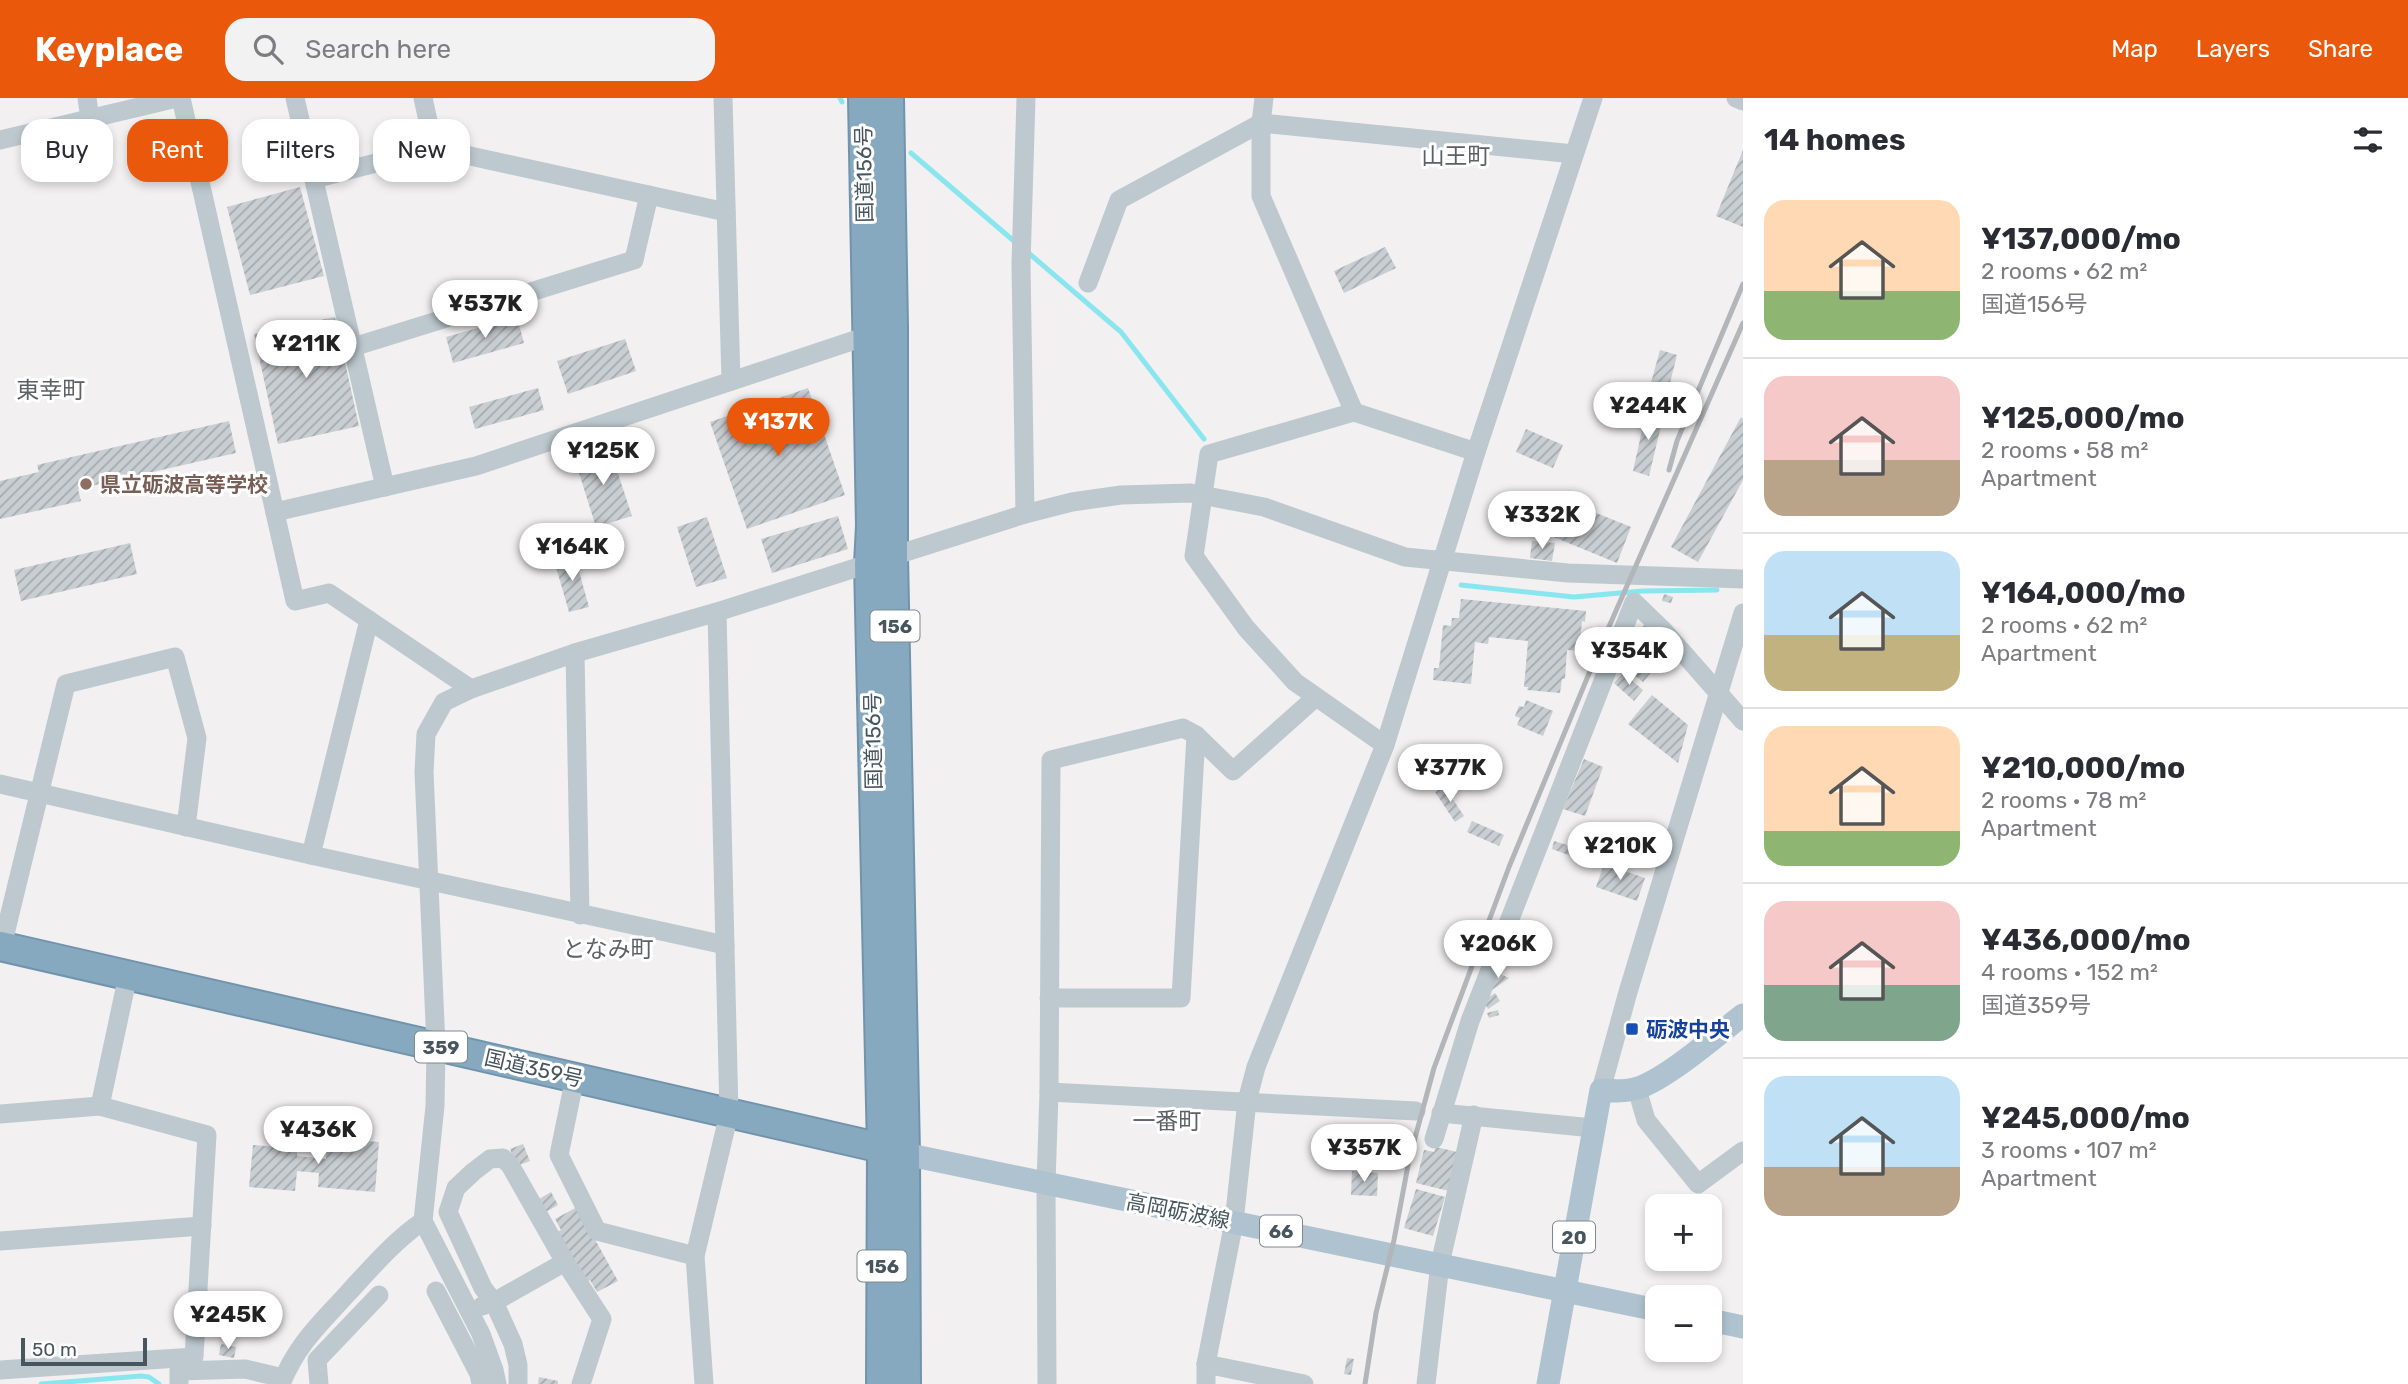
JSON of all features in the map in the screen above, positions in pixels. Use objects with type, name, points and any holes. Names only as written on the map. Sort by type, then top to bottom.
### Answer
[{"type":"highway","name":"国道156号","points":[[863,98],[871,526],[881,560]]},
{"type":"highway","name":"国道156号","points":[[889,98],[893,327],[881,560],[893,1151],[906,1384]]},
{"type":"highway","name":"国道359号","points":[[1,946],[893,1151]]},
{"type":"highway","name":"国道156号","points":[[881,1384],[893,1151]]},
{"type":"main road","points":[[1601,1090],[1637,1089],[1658,1079],[1743,1015]]},
{"type":"main road","name":"20","points":[[1548,1384],[1601,1090]]},
{"type":"main road","name":"高岡砺波線","points":[[893,1151],[1645,1308]]},
{"type":"main road","points":[[1722,1323],[1743,1327]]},
{"type":"street","points":[[87,98],[90,119],[179,98],[295,601],[329,593],[471,689]]},
{"type":"street","points":[[295,98],[300,119]]},
{"type":"street","points":[[423,98],[428,119]]},
{"type":"street","points":[[723,98],[730,382]]},
{"type":"street","points":[[1025,514],[1021,264],[1026,98]]},
{"type":"street","points":[[1264,98],[1261,123],[1261,196],[1354,412]]},
{"type":"street","points":[[1206,1384],[1206,1364],[1234,1222],[1247,1101],[1256,1067],[1385,745],[1476,452],[1593,98]]},
{"type":"street","points":[[1736,98],[1743,101]]},
{"type":"street","points":[[1088,283],[1119,200],[1261,123],[1574,154]]},
{"type":"street","points":[[0,140],[21,135]]},
{"type":"street","points":[[470,156],[726,212]]},
{"type":"street","points":[[315,182],[385,487]]},
{"type":"street","points":[[353,347],[634,260],[649,195]]},
{"type":"street","points":[[275,512],[476,466],[893,327]]},
{"type":"street","points":[[1385,745],[1296,682],[1247,628],[1194,556],[1209,454],[1354,412],[1476,452]]},
{"type":"street","points":[[497,1384],[481,1334],[422,1221],[435,1107],[436,1046],[424,772],[426,734],[444,702],[471,689],[575,653],[717,612],[1025,514],[1072,502],[1121,495],[1201,494],[1264,507],[1405,557],[1442,562],[1568,573],[1743,579]]},
{"type":"street","points":[[1434,1139],[1470,1021],[1634,602],[1720,692],[1743,721]]},
{"type":"street","points":[[705,1384],[695,1256],[729,1114],[717,612]]},
{"type":"street","points":[[1601,1090],[1628,992],[1743,614]]},
{"type":"street","points":[[311,855],[369,620]]},
{"type":"street","points":[[575,653],[580,915]]},
{"type":"street","points":[[1,946],[66,684],[175,657],[197,738],[186,827]]},
{"type":"street","points":[[1047,1384],[1046,1184],[1051,760],[1183,728],[1196,734],[1233,771],[1317,697]]},
{"type":"street","points":[[1049,998],[1181,998],[1196,734]]},
{"type":"street","points":[[0,785],[725,945]]},
{"type":"street","points":[[100,1106],[128,975]]},
{"type":"street","points":[[575,1077],[559,1155],[597,1231],[695,1256]]},
{"type":"street","points":[[1637,1089],[1646,1120],[1698,1184],[1743,1151]]},
{"type":"street","points":[[1049,1092],[1416,1111]]},
{"type":"street","points":[[0,1114],[100,1106],[207,1135],[194,1357],[0,1370]]},
{"type":"street","points":[[1441,1113],[1593,1128]]},
{"type":"street","points":[[1426,1384],[1440,1264],[1474,1115]]},
{"type":"street","points":[[518,1384],[518,1365],[513,1344],[495,1301],[483,1288],[448,1212],[456,1188],[490,1159],[503,1158],[510,1165],[565,1262],[602,1319],[581,1384]]},
{"type":"street","points":[[179,1384],[179,1371],[245,1369],[282,1381],[290,1363],[315,1326],[402,1235],[422,1221]]},
{"type":"street","points":[[0,1241],[202,1226]]},
{"type":"street","points":[[469,1310],[495,1301],[565,1262]]},
{"type":"street","points":[[436,1291],[479,1374],[481,1384]]},
{"type":"street","points":[[319,1384],[317,1360],[379,1295]]},
{"type":"street","points":[[1206,1364],[1304,1384]]},
{"type":"building","points":[[1743,150],[1743,227],[1716,216]]},
{"type":"building","points":[[300,187],[324,276],[250,295],[227,207]]},
{"type":"building","points":[[1385,247],[1396,268],[1344,293],[1334,271]]},
{"type":"building","points":[[335,317],[359,426],[278,444],[254,334]]},
{"type":"building","points":[[517,317],[524,343],[453,363],[446,337]]},
{"type":"building","points":[[625,339],[636,371],[568,394],[557,361]]},
{"type":"building","points":[[1660,350],[1677,355],[1667,395],[1649,390]]},
{"type":"building","points":[[538,388],[544,410],[475,429],[469,407]]},
{"type":"building","points":[[808,388],[845,495],[747,529],[710,422]]},
{"type":"building","points":[[1647,408],[1664,413],[1649,476],[1633,471]]},
{"type":"building","points":[[1741,417],[1743,480],[1698,562],[1671,547]]},
{"type":"building","points":[[229,421],[236,453],[78,489],[81,501],[0,519],[0,481],[39,472],[37,465]]},
{"type":"building","points":[[1526,429],[1563,445],[1553,468],[1516,452]]},
{"type":"building","points":[[609,446],[632,516],[596,527],[574,457]]},
{"type":"building","points":[[1559,498],[1631,527],[1617,563],[1544,533],[1547,525],[1539,522],[1546,504],[1555,507]]},
{"type":"building","points":[[838,516],[848,549],[772,573],[761,539]]},
{"type":"building","points":[[707,517],[727,578],[696,587],[677,527]]},
{"type":"building","points":[[1532,541],[1555,543],[1552,561],[1530,558]]},
{"type":"building","points":[[130,543],[137,574],[21,601],[14,570]]},
{"type":"building","points":[[574,554],[589,607],[569,612],[554,560]]},
{"type":"building","points":[[1664,594],[1673,597],[1671,603],[1662,601]]},
{"type":"building","points":[[1461,599],[1586,611],[1585,622],[1582,621],[1579,651],[1567,650],[1565,679],[1562,679],[1560,693],[1527,690],[1528,687],[1524,687],[1528,641],[1489,637],[1488,644],[1475,642],[1471,684],[1433,680],[1434,668],[1439,668],[1443,625],[1451,626],[1452,618],[1459,618]]},
{"type":"building","points":[[1645,624],[1670,650],[1643,682],[1627,669],[1635,658],[1626,650],[1635,634]]},
{"type":"building","points":[[1623,673],[1643,690],[1634,701],[1614,683]]},
{"type":"building","points":[[1652,695],[1688,725],[1678,763],[1628,724]]},
{"type":"building","points":[[1526,700],[1553,711],[1543,736],[1517,725],[1520,718],[1515,716],[1519,706],[1524,707]]},
{"type":"building","points":[[1584,759],[1603,767],[1585,816],[1563,809]]},
{"type":"building","points":[[1444,786],[1464,816],[1455,822],[1435,792]]},
{"type":"building","points":[[1472,821],[1504,835],[1499,846],[1467,832]]},
{"type":"building","points":[[1554,841],[1574,847],[1571,856],[1552,849]]},
{"type":"building","points":[[1604,864],[1645,878],[1637,901],[1596,887]]},
{"type":"building","points":[[1508,943],[1525,950],[1519,965],[1502,958]]},
{"type":"building","points":[[1493,971],[1509,978],[1492,990]]},
{"type":"building","points":[[1495,993],[1500,1001],[1488,1009],[1483,1001]]},
{"type":"building","points":[[1498,1010],[1499,1015],[1489,1018],[1487,1013]]},
{"type":"building","points":[[328,1138],[379,1142],[375,1192],[318,1187],[319,1173],[297,1171],[295,1191],[249,1187],[253,1145],[297,1149],[297,1156],[326,1159]]},
{"type":"building","points":[[523,1144],[530,1161],[517,1166],[510,1149]]},
{"type":"building","points":[[1436,1147],[1457,1152],[1449,1191],[1416,1183],[1424,1150],[1434,1152]]},
{"type":"building","points":[[1352,1171],[1378,1173],[1377,1196],[1351,1195]]},
{"type":"building","points":[[1416,1189],[1445,1197],[1433,1236],[1404,1228]]},
{"type":"building","points":[[551,1192],[558,1205],[546,1212],[539,1199]]},
{"type":"building","points":[[577,1207],[618,1281],[597,1292],[590,1280],[585,1283],[557,1232],[561,1230],[555,1219]]},
{"type":"building","points":[[221,1344],[236,1347],[234,1358],[219,1355]]},
{"type":"building","points":[[1347,1358],[1354,1359],[1351,1375],[1344,1374]]},
{"type":"building","points":[[539,1377],[558,1381],[558,1384],[538,1384]]},
{"type":"waterway","points":[[840,98],[842,102]]},
{"type":"waterway","points":[[911,153],[1015,242]]},
{"type":"waterway","points":[[1025,250],[1121,332],[1204,439]]},
{"type":"waterway","points":[[1461,585],[1574,597],[1643,591],[1717,590]]},
{"type":"waterway","points":[[41,1384],[141,1376],[149,1377],[159,1384]]},
{"type":"railway","points":[[1669,470],[1677,441],[1743,284]]},
{"type":"railway","points":[[1365,1384],[1376,1313],[1394,1240],[1409,1160],[1434,1068],[1509,867],[1600,647],[1743,323]]},
{"type":"place","name":"県立砺波高等学校","points":[[86,484]]},
{"type":"place","name":"砺波中央","points":[[1632,1029]]},
{"type":"district","name":"山王町","points":[[1456,156]]},
{"type":"district","name":"東幸町","points":[[51,390]]},
{"type":"district","name":"となみ町","points":[[608,949]]},
{"type":"district","name":"一番町","points":[[1167,1121]]}]
